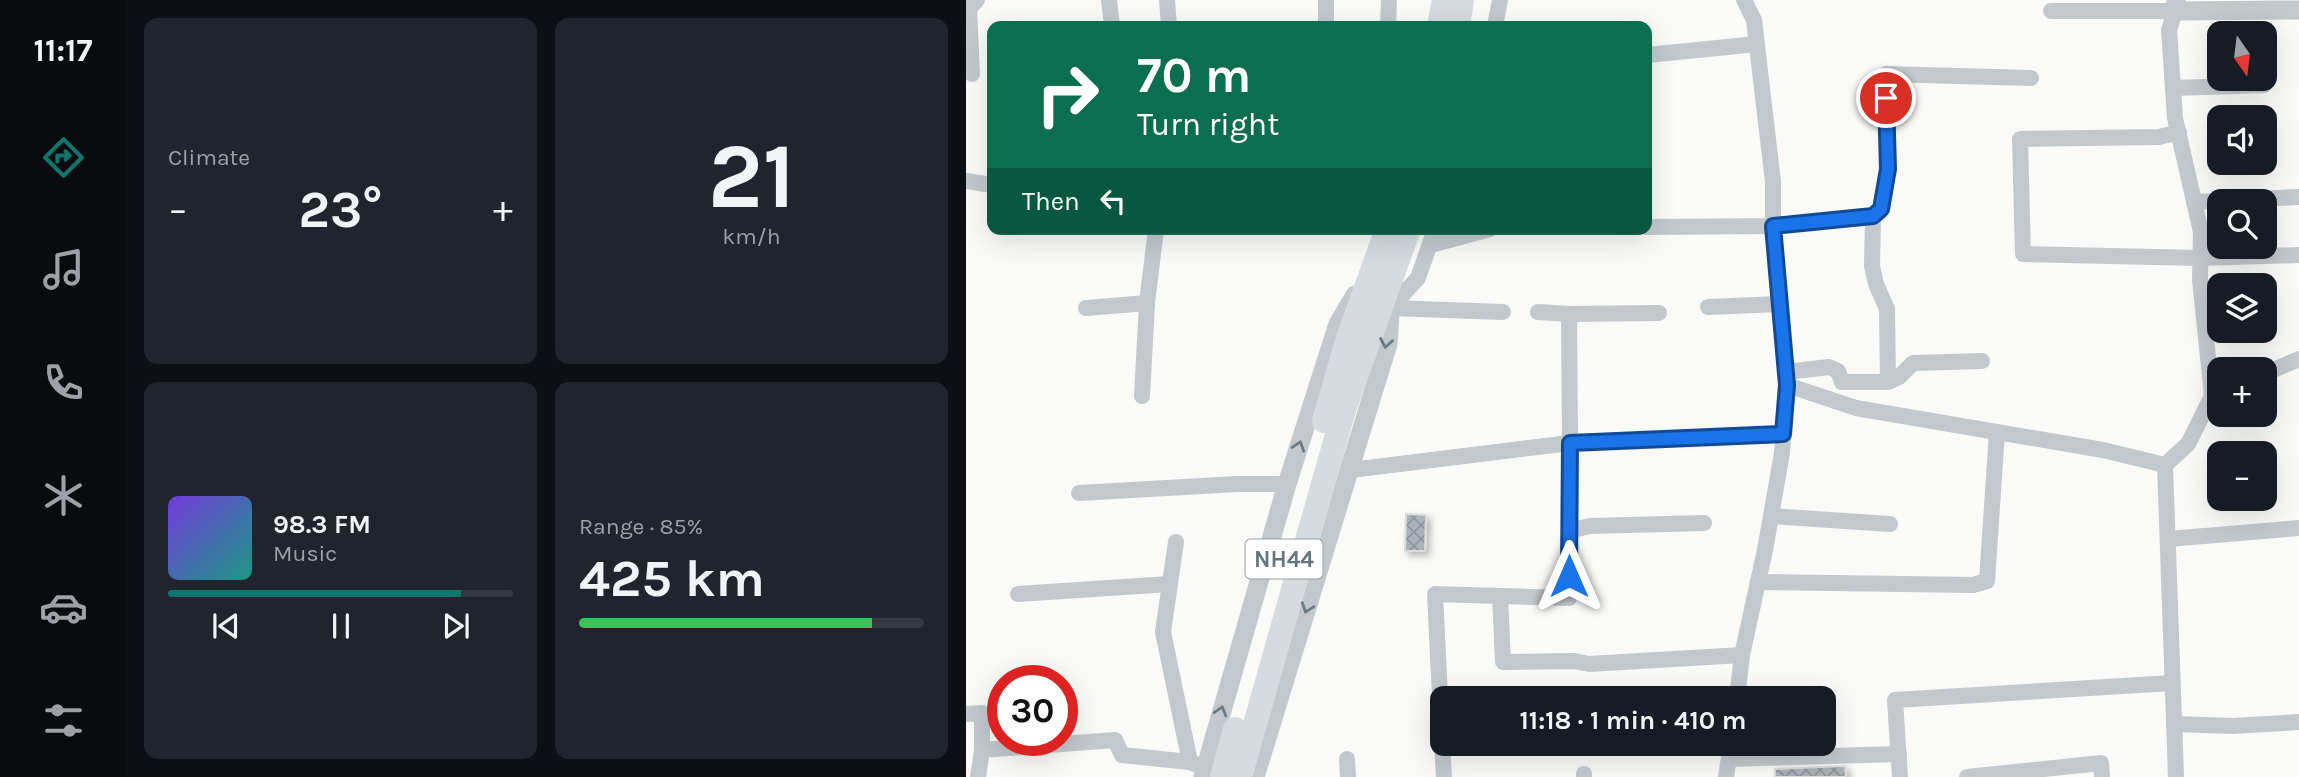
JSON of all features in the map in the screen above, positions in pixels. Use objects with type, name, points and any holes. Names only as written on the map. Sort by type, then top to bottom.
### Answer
[{"type":"highway","points":[[1440,21],[1444,0]]},
{"type":"highway","points":[[1459,21],[1462,0]]},
{"type":"highway","name":"NH44","points":[[1205,771],[1383,269],[1386,235]]},
{"type":"highway","name":"NH44","points":[[1383,269],[1405,235]]},
{"type":"highway","name":"NH44","points":[[1240,777],[1344,410],[1357,345]]},
{"type":"street","points":[[972,74],[969,9],[977,0]]},
{"type":"street","points":[[1109,0],[1111,21]]},
{"type":"street","points":[[1167,0],[1169,21]]},
{"type":"street","points":[[1326,0],[1326,21]]},
{"type":"street","points":[[1388,21],[1389,0]]},
{"type":"street","points":[[1496,21],[1500,0]]},
{"type":"street","points":[[1738,686],[1742,655],[1771,516],[1783,434],[1786,379],[1773,226],[1773,182],[1754,20],[1744,0]]},
{"type":"street","points":[[2051,11],[2175,6],[2299,10]]},
{"type":"street","points":[[2175,6],[2169,30],[2173,88],[2179,132],[2201,232],[2200,279],[2211,357]]},
{"type":"street","points":[[1652,54],[1756,44]]},
{"type":"street","points":[[1652,228],[1773,226],[1873,216],[1881,209],[1888,169],[1886,74],[2031,78]]},
{"type":"street","points":[[2173,88],[2207,87]]},
{"type":"street","points":[[2179,132],[2159,137],[2020,139],[2023,254],[2200,258],[2299,255]]},
{"type":"street","points":[[966,181],[987,184]]},
{"type":"street","points":[[2194,202],[2299,197]]},
{"type":"street","points":[[1873,216],[1872,266],[1886,309],[1888,382]]},
{"type":"street","points":[[1142,396],[1147,303],[1155,235]]},
{"type":"street","points":[[1390,308],[1418,278],[1433,237]]},
{"type":"street","points":[[1255,777],[1388,344],[1390,308],[1383,269]]},
{"type":"street","points":[[1205,771],[1287,484],[1338,324],[1383,269]]},
{"type":"street","points":[[1086,308],[1147,303]]},
{"type":"street","points":[[1708,307],[1780,304]]},
{"type":"street","points":[[1390,308],[1503,312]]},
{"type":"street","points":[[1538,312],[1659,313]]},
{"type":"street","points":[[1439,686],[1435,594],[1569,598],[1569,314]]},
{"type":"street","points":[[2277,368],[2299,359]]},
{"type":"street","points":[[1786,379],[1829,367],[1838,371],[1842,382],[1888,382],[1899,377],[1913,363],[1982,360]]},
{"type":"street","points":[[1786,379],[1856,408],[2103,450],[2165,465]]},
{"type":"street","points":[[2176,777],[2165,465],[2188,444],[2207,410]]},
{"type":"street","points":[[1758,582],[1973,585],[1987,581],[1997,432]]},
{"type":"street","points":[[1351,470],[1570,443],[1783,434]]},
{"type":"street","points":[[1079,493],[1237,484],[1287,484]]},
{"type":"street","points":[[1771,516],[1890,524]]},
{"type":"street","points":[[1569,531],[1590,526],[1704,523]]},
{"type":"street","points":[[2168,539],[2299,528]]},
{"type":"street","points":[[1176,542],[1163,632],[1205,771]]},
{"type":"street","points":[[1018,594],[1169,584]]},
{"type":"street","points":[[1500,596],[1503,662],[1574,661],[1589,664],[1742,655]]},
{"type":"street","points":[[1900,777],[1895,699],[2172,683]]},
{"type":"street","points":[[966,714],[982,713],[982,750],[978,777]]},
{"type":"street","points":[[2174,724],[2233,726],[2299,722]]},
{"type":"street","points":[[982,750],[1115,740],[1122,755],[1205,771]]},
{"type":"street","points":[[1836,753],[1899,754]]},
{"type":"street","points":[[1443,756],[1444,777]]},
{"type":"street","points":[[1727,777],[1729,756]]},
{"type":"street","points":[[1347,759],[1348,777]]},
{"type":"street","points":[[1967,777],[2101,763],[2102,777]]},
{"type":"building","points":[[1406,514],[1426,515],[1425,551],[1405,551]]},
{"type":"building","points":[[1845,766],[1846,777],[1775,777],[1775,769]]},
{"type":"route","points":[[1569,576],[1570,443],[1783,434],[1787,385],[1773,226],[1873,216],[1881,209],[1888,169],[1886,98]]}]
